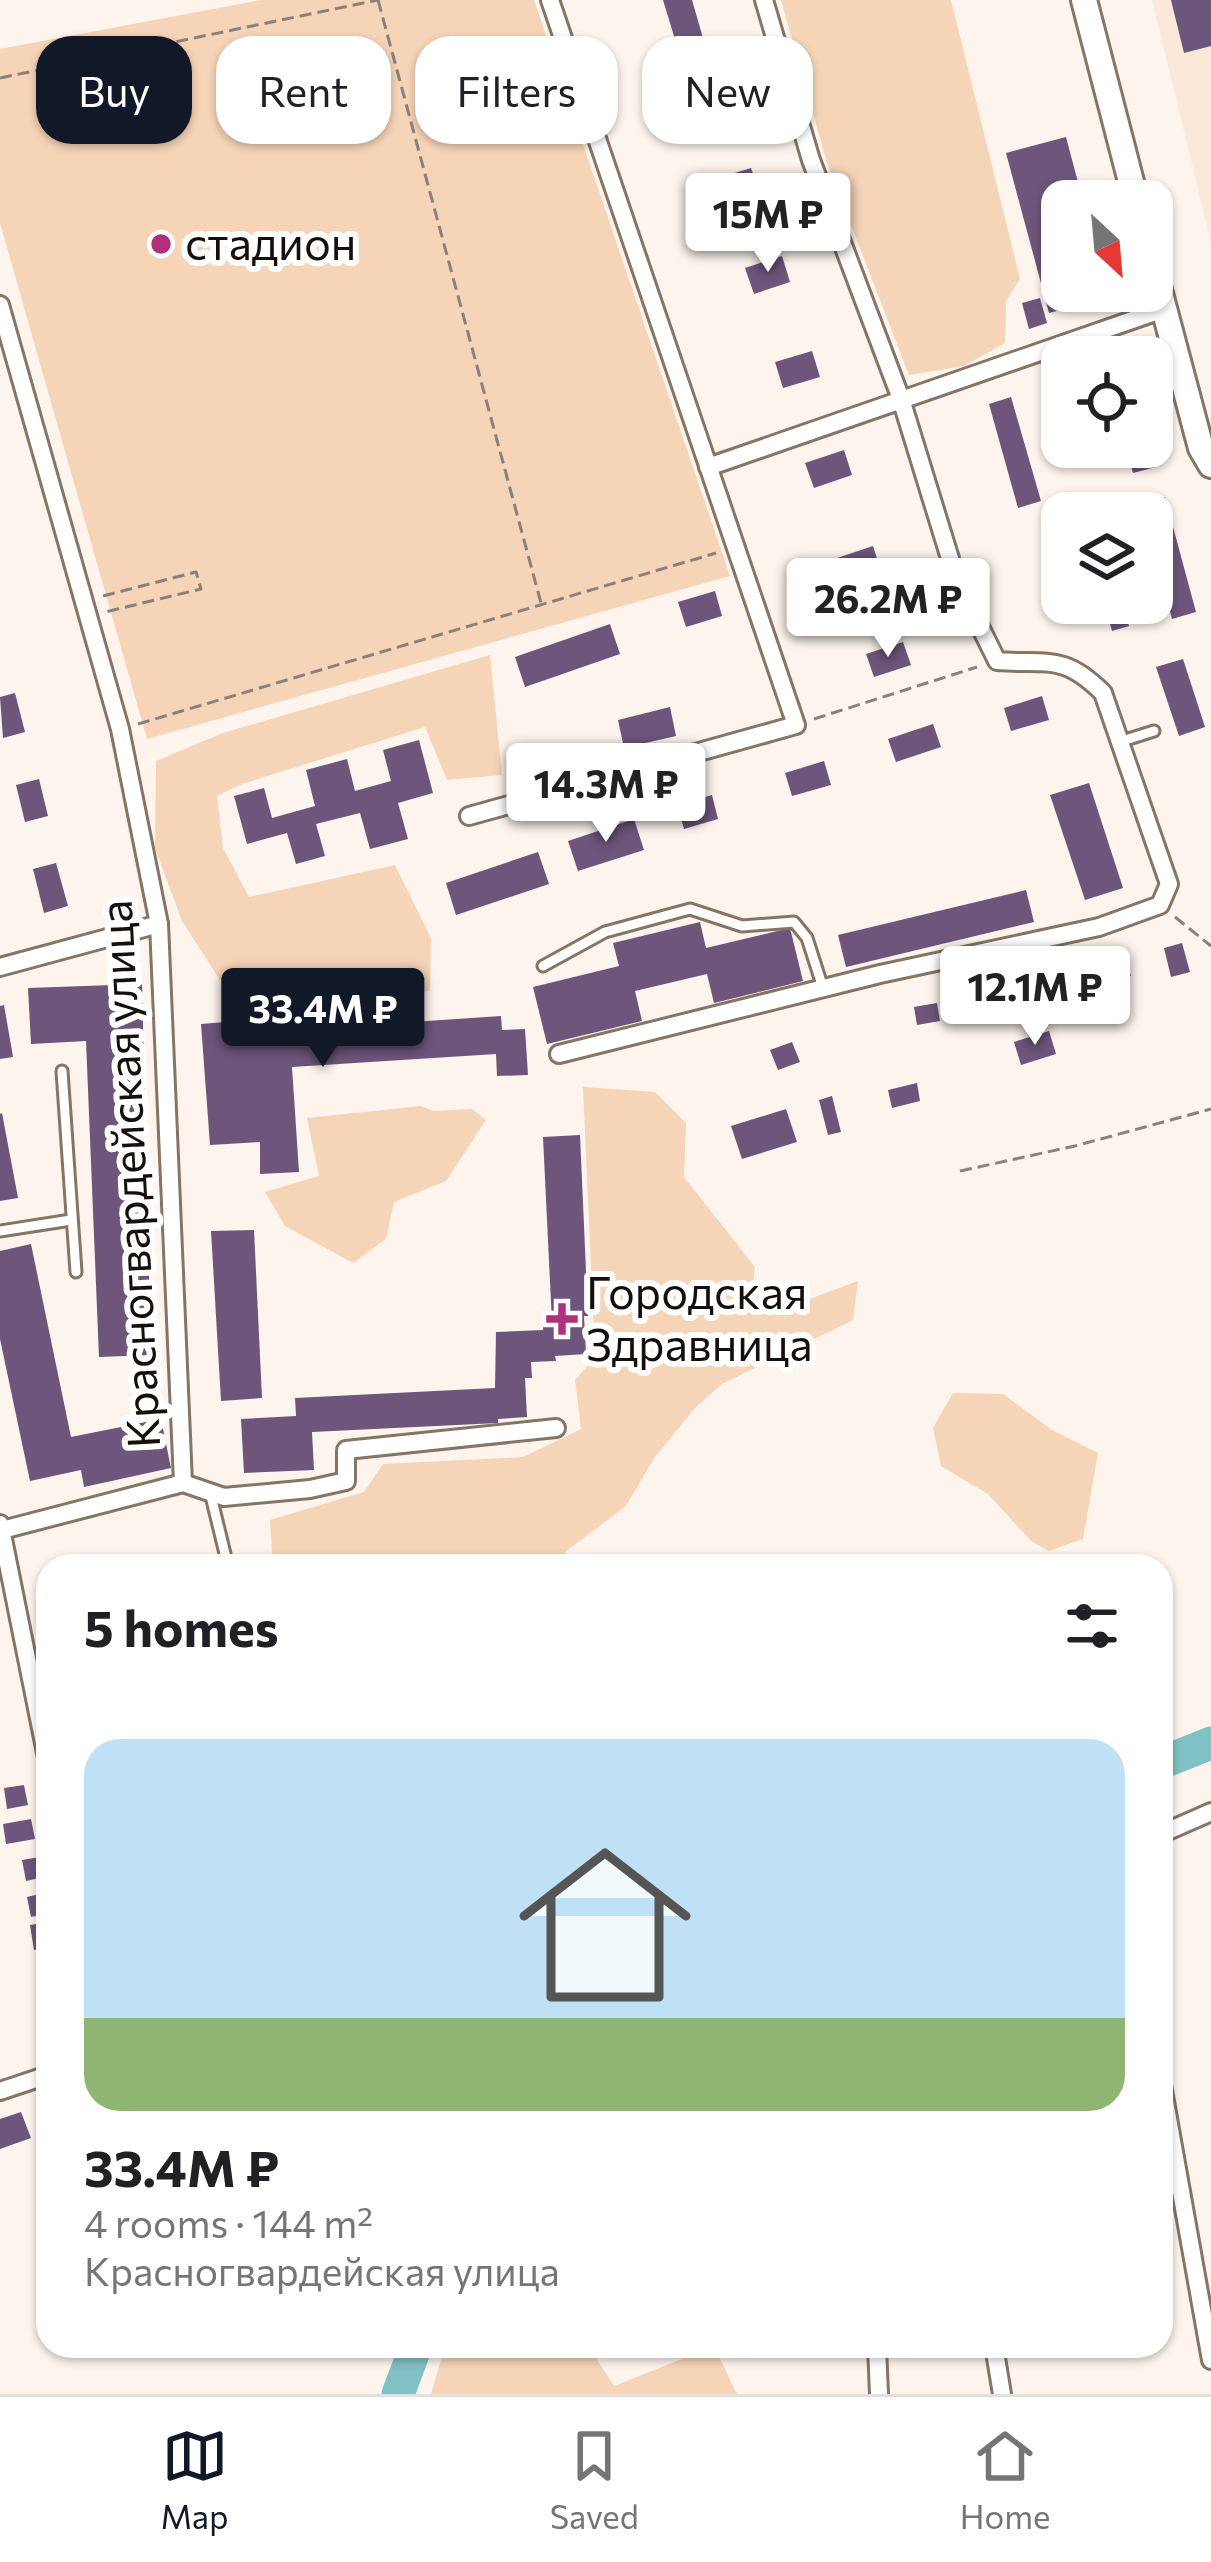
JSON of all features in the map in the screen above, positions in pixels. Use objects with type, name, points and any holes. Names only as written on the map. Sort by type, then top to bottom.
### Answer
[{"type":"street","points":[[470,816],[796,725],[550,0]]},
{"type":"street","points":[[559,1054],[823,988],[1099,928],[1160,905],[1169,884],[1103,693],[1082,672],[1058,662],[997,661],[956,578],[901,399],[811,160],[764,0]]},
{"type":"street","points":[[1084,0],[1131,180]]},
{"type":"street","name":"Красногвардейская улица","points":[[0,305],[120,729],[159,924],[183,1483]]},
{"type":"street","points":[[708,467],[1155,312]]},
{"type":"street","points":[[1165,312],[1201,448],[1211,465]]},
{"type":"street","points":[[0,967],[159,924]]},
{"type":"street","points":[[36,1702],[1,1526],[183,1483],[224,1496],[310,1489],[346,1481],[346,1450],[556,1428]]},
{"type":"street","points":[[1173,1829],[1211,1812]]},
{"type":"street","points":[[0,2092],[36,2078]]},
{"type":"street","points":[[1173,2146],[1211,2360]]},
{"type":"street","points":[[878,2358],[880,2394]]},
{"type":"street","points":[[996,2358],[1002,2394]]},
{"type":"lane","points":[[1122,741],[1154,731]]},
{"type":"lane","points":[[543,966],[605,932],[690,909],[742,926],[794,922],[807,938],[823,988]]},
{"type":"lane","points":[[62,1070],[76,1272]]},
{"type":"lane","points":[[0,1232],[71,1220]]},
{"type":"lane","points":[[210,1492],[225,1554]]},
{"type":"path","points":[[0,78],[379,0],[541,605]]},
{"type":"path","points":[[120,729],[735,548]]},
{"type":"path","points":[[196,572],[201,589],[86,609],[196,572]]},
{"type":"path","points":[[796,725],[997,661]]},
{"type":"path","points":[[1160,905],[1211,946]]},
{"type":"path","points":[[961,1171],[1075,1146],[1211,1108]]},
{"type":"shaded area","points":[[261,0],[534,0],[546,36],[415,36],[415,144],[583,144],[730,576],[147,739],[0,223],[0,49],[36,42],[36,144],[192,144],[192,36],[69,36]]},
{"type":"shaded area","points":[[781,0],[951,0],[1020,279],[1006,301],[1005,343],[964,366],[909,375],[827,163],[813,113],[813,36],[791,36]]},
{"type":"shaded area","points":[[1152,0],[1211,0],[1211,242]]},
{"type":"shaded area","points":[[490,655],[502,775],[447,780],[425,727],[217,796],[223,848],[249,897],[395,865],[431,938],[430,991],[288,1004],[229,994],[182,921],[155,848],[156,761],[223,733]]},
{"type":"shaded area","points":[[583,1087],[655,1092],[686,1123],[684,1177],[755,1267],[753,1285],[780,1310],[858,1281],[853,1320],[722,1384],[695,1408],[654,1458],[626,1506],[565,1554],[272,1554],[270,1520],[364,1492],[383,1464],[523,1457],[581,1429],[575,1380],[595,1357]]},
{"type":"shaded area","points":[[421,1106],[433,1111],[472,1109],[486,1120],[446,1181],[394,1202],[386,1239],[353,1263],[285,1226],[265,1192],[319,1176],[307,1118]]},
{"type":"shaded area","points":[[953,1393],[1003,1394],[1052,1430],[1098,1453],[1083,1539],[1049,1551],[1031,1541],[988,1494],[941,1466],[933,1428]]},
{"type":"shaded area","points":[[442,2358],[596,2358],[614,2386],[684,2358],[720,2358],[737,2394],[431,2394]]},
{"type":"building","points":[[663,0],[692,0],[702,36],[674,36]]},
{"type":"building","points":[[1171,0],[1211,0],[1211,46],[1184,53]]},
{"type":"building","points":[[1066,137],[1077,180],[1041,180],[1041,283],[1006,153]]},
{"type":"building","points":[[751,168],[759,191],[720,204],[712,180]]},
{"type":"building","points":[[782,256],[790,282],[754,294],[745,268]]},
{"type":"building","points":[[1040,298],[1047,323],[1029,329],[1022,303]]},
{"type":"building","points":[[812,351],[820,377],[783,388],[775,362]]},
{"type":"building","points":[[1011,397],[1041,501],[1018,508],[989,404]]},
{"type":"building","points":[[844,450],[852,475],[814,488],[805,463]]},
{"type":"building","points":[[1173,527],[1196,612],[1173,619]]},
{"type":"building","points":[[873,546],[881,571],[845,582],[837,558]]},
{"type":"building","points":[[715,591],[722,616],[686,627],[678,602]]},
{"type":"building","points":[[610,624],[620,654],[525,687],[515,657]]},
{"type":"building","points":[[903,642],[911,665],[874,677],[866,654]]},
{"type":"building","points":[[1183,659],[1205,727],[1179,736],[1156,667]]},
{"type":"building","points":[[15,693],[25,732],[3,738],[0,697]]},
{"type":"building","points":[[1042,696],[1049,720],[1011,731],[1004,708]]},
{"type":"building","points":[[670,707],[676,736],[624,748],[618,720]]},
{"type":"building","points":[[933,724],[941,747],[896,762],[888,739]]},
{"type":"building","points":[[419,740],[433,793],[398,803],[408,839],[370,849],[360,813],[316,824],[325,856],[296,864],[287,833],[247,844],[234,796],[264,788],[272,818],[315,806],[306,770],[347,759],[355,791],[391,781],[383,750]]},
{"type":"building","points":[[824,761],[831,785],[792,796],[785,773]]},
{"type":"building","points":[[39,779],[48,816],[25,822],[16,785]]},
{"type":"building","points":[[1089,783],[1123,888],[1085,900],[1050,795]]},
{"type":"building","points":[[712,795],[718,819],[684,829],[677,805]]},
{"type":"building","points":[[634,819],[644,850],[578,871],[568,841]]},
{"type":"building","points":[[538,852],[549,884],[456,915],[446,883]]},
{"type":"building","points":[[56,863],[68,906],[44,913],[33,869]]},
{"type":"building","points":[[1026,890],[1034,922],[846,967],[838,935]]},
{"type":"building","points":[[700,922],[706,948],[790,928],[803,981],[714,1003],[707,974],[635,991],[642,1021],[547,1044],[533,987],[619,966],[613,943]]},
{"type":"building","points":[[1182,943],[1190,972],[1171,977],[1164,948]]},
{"type":"building","points":[[1126,957],[1131,976],[1110,981],[1106,962]]},
{"type":"building","points":[[1082,966],[1088,986],[1071,991],[1065,971]]},
{"type":"building","points":[[142,984],[151,1355],[99,1357],[86,1041],[31,1044],[28,988]]},
{"type":"building","points":[[981,995],[985,1016],[968,1019],[964,998]]},
{"type":"building","points":[[937,1003],[940,1021],[917,1025],[914,1007]]},
{"type":"building","points":[[4,1005],[13,1057],[0,1059],[0,1006]]},
{"type":"building","points":[[501,1016],[502,1030],[525,1029],[528,1075],[497,1076],[496,1054],[292,1067],[299,1172],[260,1174],[260,1142],[210,1145],[201,1024],[263,1019],[264,1032]]},
{"type":"building","points":[[1049,1031],[1056,1054],[1021,1065],[1014,1042]]},
{"type":"building","points":[[792,1042],[800,1062],[778,1070],[770,1050]]},
{"type":"building","points":[[917,1083],[920,1101],[892,1108],[888,1090]]},
{"type":"building","points":[[832,1096],[841,1132],[828,1135],[819,1100]]},
{"type":"building","points":[[786,1109],[797,1142],[742,1159],[731,1126]]},
{"type":"building","points":[[0,1114],[18,1198],[0,1201]]},
{"type":"building","points":[[580,1135],[586,1354],[531,1362],[532,1378],[525,1378],[527,1417],[498,1419],[498,1423],[312,1432],[314,1470],[244,1473],[241,1419],[296,1416],[295,1398],[495,1388],[496,1332],[543,1330],[543,1323],[552,1323],[543,1137]]},
{"type":"building","points":[[254,1230],[262,1398],[221,1401],[211,1231]]},
{"type":"building","points":[[31,1244],[71,1437],[161,1419],[171,1468],[84,1487],[81,1470],[30,1481],[0,1339],[0,1251]]},
{"type":"building","points":[[24,1785],[28,1805],[7,1809],[4,1788]]},
{"type":"building","points":[[31,1819],[35,1839],[6,1844],[3,1824]]},
{"type":"building","points":[[36,1858],[36,1879],[26,1881],[22,1860]]},
{"type":"building","points":[[36,1895],[36,1916],[31,1917],[27,1897]]},
{"type":"building","points":[[36,1924],[34,1950],[30,1925]]},
{"type":"building","points":[[21,2112],[31,2138],[0,2149],[0,2119]]},
{"type":"waterway","points":[[1173,1758],[1211,1743]]},
{"type":"waterway","points":[[398,2394],[412,2358]]},
{"type":"place","name":"стадион","points":[[161,244]]},
{"type":"place","name":"Городская Здравница","points":[[562,1319]]}]
